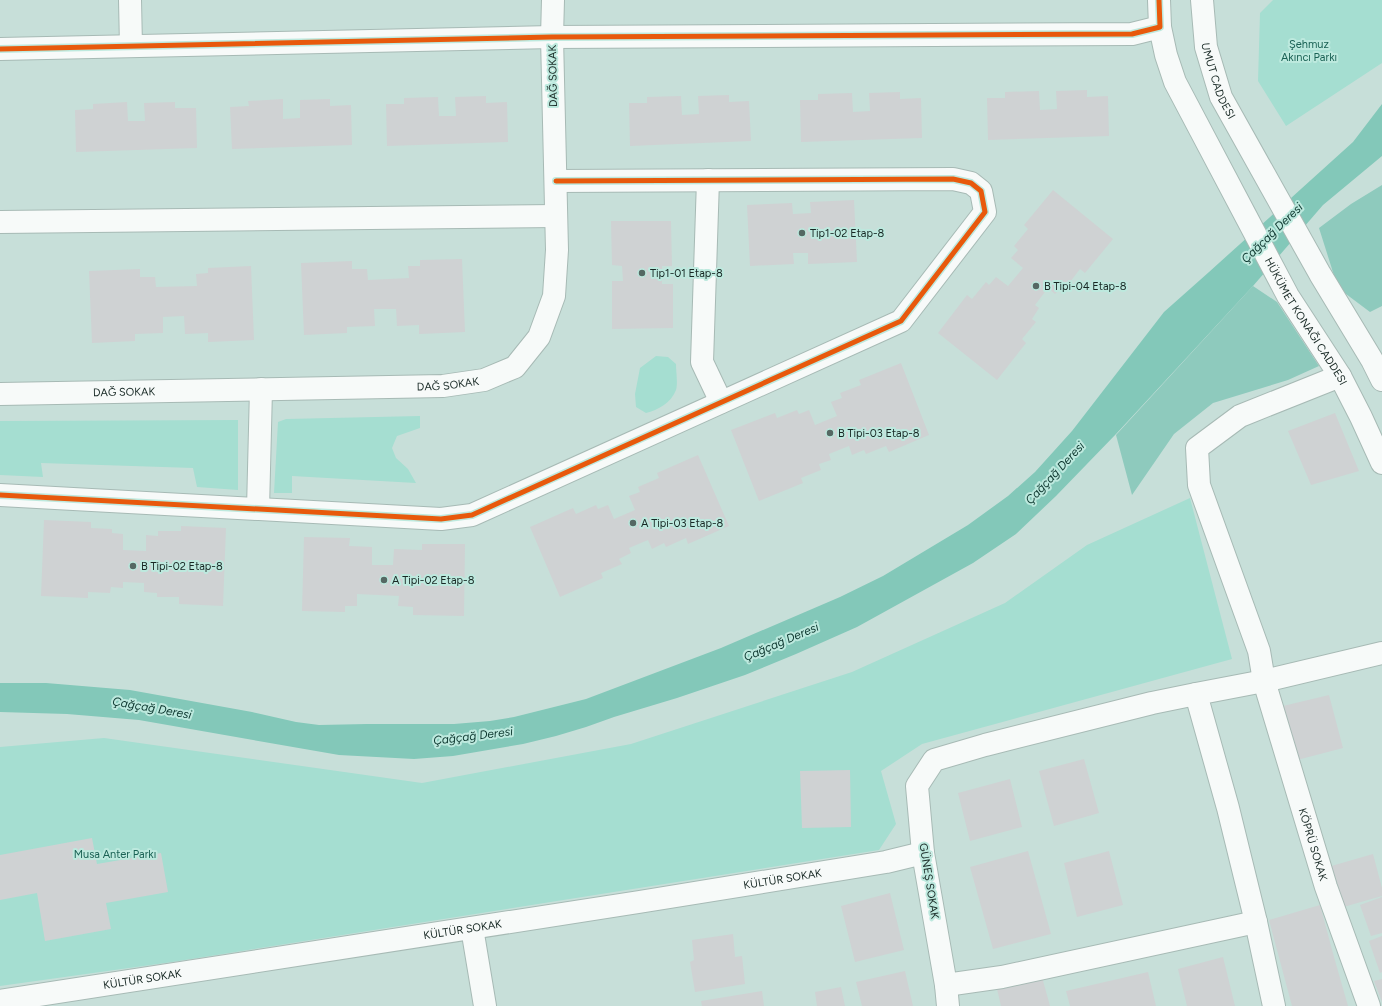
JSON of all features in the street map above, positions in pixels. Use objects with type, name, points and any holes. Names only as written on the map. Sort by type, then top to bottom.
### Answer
[{"type":"street","points":[[130,0],[131,46]]},
{"type":"street","name":"DAĞ SOKAK","points":[[0,394],[443,386],[484,380],[515,367],[539,337],[554,296],[557,250],[552,37],[553,0]]},
{"type":"street","points":[[1159,0],[1160,27],[1166,55],[1175,82],[1288,296],[1340,376],[1382,463]]},
{"type":"street","name":"UMUT CADDESI","points":[[1202,0],[1206,47],[1221,97],[1320,274],[1379,360],[1382,380]]},
{"type":"street","points":[[0,49],[552,37],[1132,34],[1160,27]]},
{"type":"street","points":[[0,495],[441,519],[472,514],[901,321],[985,212],[981,192],[971,183],[953,179],[556,181]]},
{"type":"street","points":[[708,180],[702,362],[721,402]]},
{"type":"street","points":[[0,222],[556,216]]},
{"type":"street","name":"KÖPRÜ SOKAK","points":[[1340,376],[1240,416],[1197,448],[1199,485],[1259,651],[1264,681],[1326,887],[1369,1006]]},
{"type":"street","points":[[258,509],[261,389]]},
{"type":"street","points":[[1274,1006],[1256,922],[1228,808],[1196,694],[1264,681],[1382,653]]},
{"type":"street","name":"GÜNEŞ SOKAK","points":[[947,996],[923,853],[916,786],[934,760],[984,745],[1196,694]]},
{"type":"street","name":"KÜLTÜR SOKAK","points":[[0,1001],[23,1002],[886,862],[923,853]]},
{"type":"street","points":[[947,996],[1002,977],[1256,922]]},
{"type":"street","points":[[472,928],[485,1006]]},
{"type":"green space","name":"Şehmuz Akıncı Parkı","points":[[1273,0],[1382,0],[1382,63],[1286,126],[1258,81],[1260,13]]},
{"type":"green space","points":[[656,356],[668,357],[676,364],[677,387],[671,399],[659,408],[646,413],[636,407],[635,394],[640,368]]},
{"type":"green space","points":[[420,416],[420,428],[397,436],[392,448],[396,458],[408,469],[416,483],[292,476],[292,493],[274,493],[278,422],[286,419]]},
{"type":"green space","points":[[238,420],[238,490],[197,487],[193,468],[41,463],[43,477],[0,475],[0,421]]},
{"type":"green space","name":"Musa Anter Parkı","points":[[1190,498],[1232,659],[922,744],[881,771],[896,824],[879,850],[172,962],[0,986],[0,747],[104,738],[422,783],[631,744],[852,672],[1005,603],[1087,545]]},
{"type":"shaded area","points":[[1382,185],[1382,306],[1370,312],[1338,288],[1319,228],[1351,204]]},
{"type":"shaded area","points":[[1253,286],[1277,302],[1319,366],[1288,380],[1213,403],[1174,434],[1132,495],[1116,435]]},
{"type":"water","name":"Çağçağ Deresi","points":[[1382,104],[1382,156],[1323,205],[1253,286],[1116,434],[1056,496],[1016,534],[973,563],[857,627],[796,654],[745,675],[556,736],[523,744],[453,756],[414,759],[339,755],[139,720],[67,714],[0,712],[0,683],[46,683],[130,690],[252,712],[296,722],[319,725],[454,724],[490,721],[514,717],[586,699],[721,648],[840,597],[883,576],[968,525],[1008,496],[1035,472],[1072,431],[1164,312],[1353,142]]},
{"type":"building","points":[[1087,90],[1087,97],[1108,96],[1109,136],[988,140],[987,98],[1005,98],[1005,92],[1039,91],[1040,110],[1057,109],[1056,91]]},
{"type":"building","points":[[900,92],[900,99],[921,98],[922,138],[801,142],[800,100],[818,100],[818,94],[852,93],[853,112],[870,111],[869,93]]},
{"type":"building","points":[[729,95],[729,102],[749,101],[751,141],[630,146],[629,103],[647,103],[647,97],[681,96],[682,115],[699,114],[698,96]]},
{"type":"building","points":[[486,96],[486,103],[507,102],[508,142],[387,146],[386,104],[404,104],[404,98],[438,97],[439,116],[456,116],[455,97]]},
{"type":"building","points":[[283,99],[283,119],[300,118],[300,100],[330,99],[330,106],[351,105],[352,145],[232,149],[230,107],[249,106],[248,101]]},
{"type":"building","points":[[127,102],[128,121],[145,121],[144,103],[175,102],[175,108],[196,108],[197,148],[76,152],[75,110],[93,109],[93,104]]},
{"type":"building","name":"B Tipi-04 Etap-8","points":[[1053,190],[1113,239],[1085,273],[1080,269],[1067,286],[1064,284],[1055,294],[1048,288],[1035,305],[1039,308],[1032,319],[1036,322],[1022,339],[1026,343],[997,380],[938,333],[967,295],[972,299],[986,282],[989,285],[996,277],[1008,286],[1023,268],[1011,258],[1018,250],[1014,246],[1028,229],[1024,225]]},
{"type":"building","name":"Tip1-02 Etap-8","points":[[854,200],[857,262],[808,264],[808,253],[793,253],[794,264],[750,266],[747,205],[792,203],[793,214],[811,213],[810,202]]},
{"type":"building","name":"Tip1-01 Etap-8","points":[[611,221],[671,221],[672,266],[662,266],[662,284],[673,284],[673,328],[612,329],[612,281],[623,281],[622,266],[612,265]]},
{"type":"building","points":[[462,259],[465,332],[419,334],[419,325],[397,326],[396,309],[374,309],[375,326],[347,327],[347,333],[304,335],[301,263],[352,261],[352,269],[367,269],[368,280],[409,278],[408,266],[420,266],[420,260]]},
{"type":"building","points":[[251,266],[254,340],[208,342],[208,333],[185,334],[184,316],[163,317],[163,333],[135,334],[135,341],[92,343],[89,271],[140,269],[140,277],[155,277],[156,287],[197,286],[196,274],[208,273],[208,268]]},
{"type":"building","name":"B Tipi-03 Etap-8","points":[[901,363],[929,435],[889,452],[886,446],[866,454],[864,450],[852,455],[849,446],[829,454],[831,460],[819,464],[821,470],[801,478],[803,483],[759,501],[731,430],[775,413],[777,418],[797,410],[799,414],[809,410],[815,425],[837,416],[831,402],[842,398],[840,393],[861,385],[859,380]]},
{"type":"building","points":[[1335,413],[1359,471],[1311,485],[1288,431]]},
{"type":"building","name":"A Tipi-03 Etap-8","points":[[698,455],[729,526],[688,544],[686,538],[666,547],[664,543],[652,549],[648,540],[629,548],[631,553],[619,559],[622,564],[601,573],[603,578],[560,597],[530,527],[573,508],[576,514],[596,505],[598,509],[608,505],[614,519],[635,510],[629,496],[640,492],[638,487],[659,478],[657,473]]},
{"type":"building","name":"B Tipi-02 Etap-8","points":[[44,520],[91,522],[91,528],[112,529],[112,533],[123,534],[123,550],[146,551],[146,535],[158,536],[158,531],[181,531],[181,526],[226,528],[223,606],[179,604],[179,597],[157,597],[157,593],[144,592],[144,583],[123,582],[123,588],[111,587],[110,593],[88,592],[88,598],[41,596]]},
{"type":"building","name":"A Tipi-02 Etap-8","points":[[304,537],[350,538],[349,546],[372,547],[372,565],[393,565],[394,549],[422,550],[422,544],[465,544],[464,616],[413,615],[413,607],[398,606],[399,596],[357,594],[357,606],[345,606],[345,612],[302,611]]},
{"type":"building","points":[[1329,695],[1343,748],[1297,760],[1283,706]]},
{"type":"building","points":[[1084,759],[1099,813],[1054,826],[1039,771]]},
{"type":"building","points":[[850,770],[851,827],[802,828],[800,771]]},
{"type":"building","points":[[1010,779],[1022,827],[970,841],[958,793]]},
{"type":"building","points":[[92,838],[97,864],[161,853],[168,892],[106,903],[111,929],[45,941],[37,893],[0,900],[0,855]]},
{"type":"building","points":[[1028,851],[1051,934],[993,949],[970,867]]},
{"type":"building","points":[[1109,851],[1123,905],[1077,917],[1064,863]]},
{"type":"building","points":[[1373,854],[1382,888],[1382,896],[1340,908],[1328,867]]},
{"type":"building","points":[[890,893],[904,950],[855,962],[841,906]]},
{"type":"building","points":[[1382,897],[1382,933],[1371,936],[1360,905]]},
{"type":"building","points":[[1320,905],[1348,1006],[1292,1006],[1269,920]]},
{"type":"building","points":[[733,934],[735,957],[742,956],[745,984],[695,992],[690,962],[694,960],[692,940]]},
{"type":"building","points":[[1382,936],[1382,972],[1380,973],[1369,941]]},
{"type":"building","points":[[1223,957],[1235,1006],[1187,1006],[1178,969]]},
{"type":"building","points":[[905,971],[913,1006],[862,1006],[856,982]]},
{"type":"building","points":[[1148,972],[1156,1006],[1070,1006],[1066,991]]},
{"type":"building","points":[[1042,977],[1050,1006],[1001,1006],[997,989]]},
{"type":"building","points":[[1382,979],[1382,1002],[1374,981]]},
{"type":"building","points":[[841,987],[845,1006],[817,1006],[815,992]]},
{"type":"building","points":[[762,991],[764,1006],[702,1006],[701,1001]]},
{"type":"cycle path","points":[[0,49],[552,37],[1132,34],[1160,27],[1159,0]]},
{"type":"cycle path","points":[[0,495],[441,519],[472,515],[901,321],[985,212],[981,191],[971,183],[953,179],[556,181]]},
{"type":"place","name":"Tip1-02 Etap-8","points":[[802,233]]},
{"type":"place","name":"Tip1-01 Etap-8","points":[[642,273]]},
{"type":"place","name":"B Tipi-04 Etap-8","points":[[1036,286]]},
{"type":"place","name":"B Tipi-03 Etap-8","points":[[830,433]]},
{"type":"place","name":"A Tipi-03 Etap-8","points":[[633,523]]},
{"type":"place","name":"B Tipi-02 Etap-8","points":[[133,566]]},
{"type":"place","name":"A Tipi-02 Etap-8","points":[[384,580]]}]
